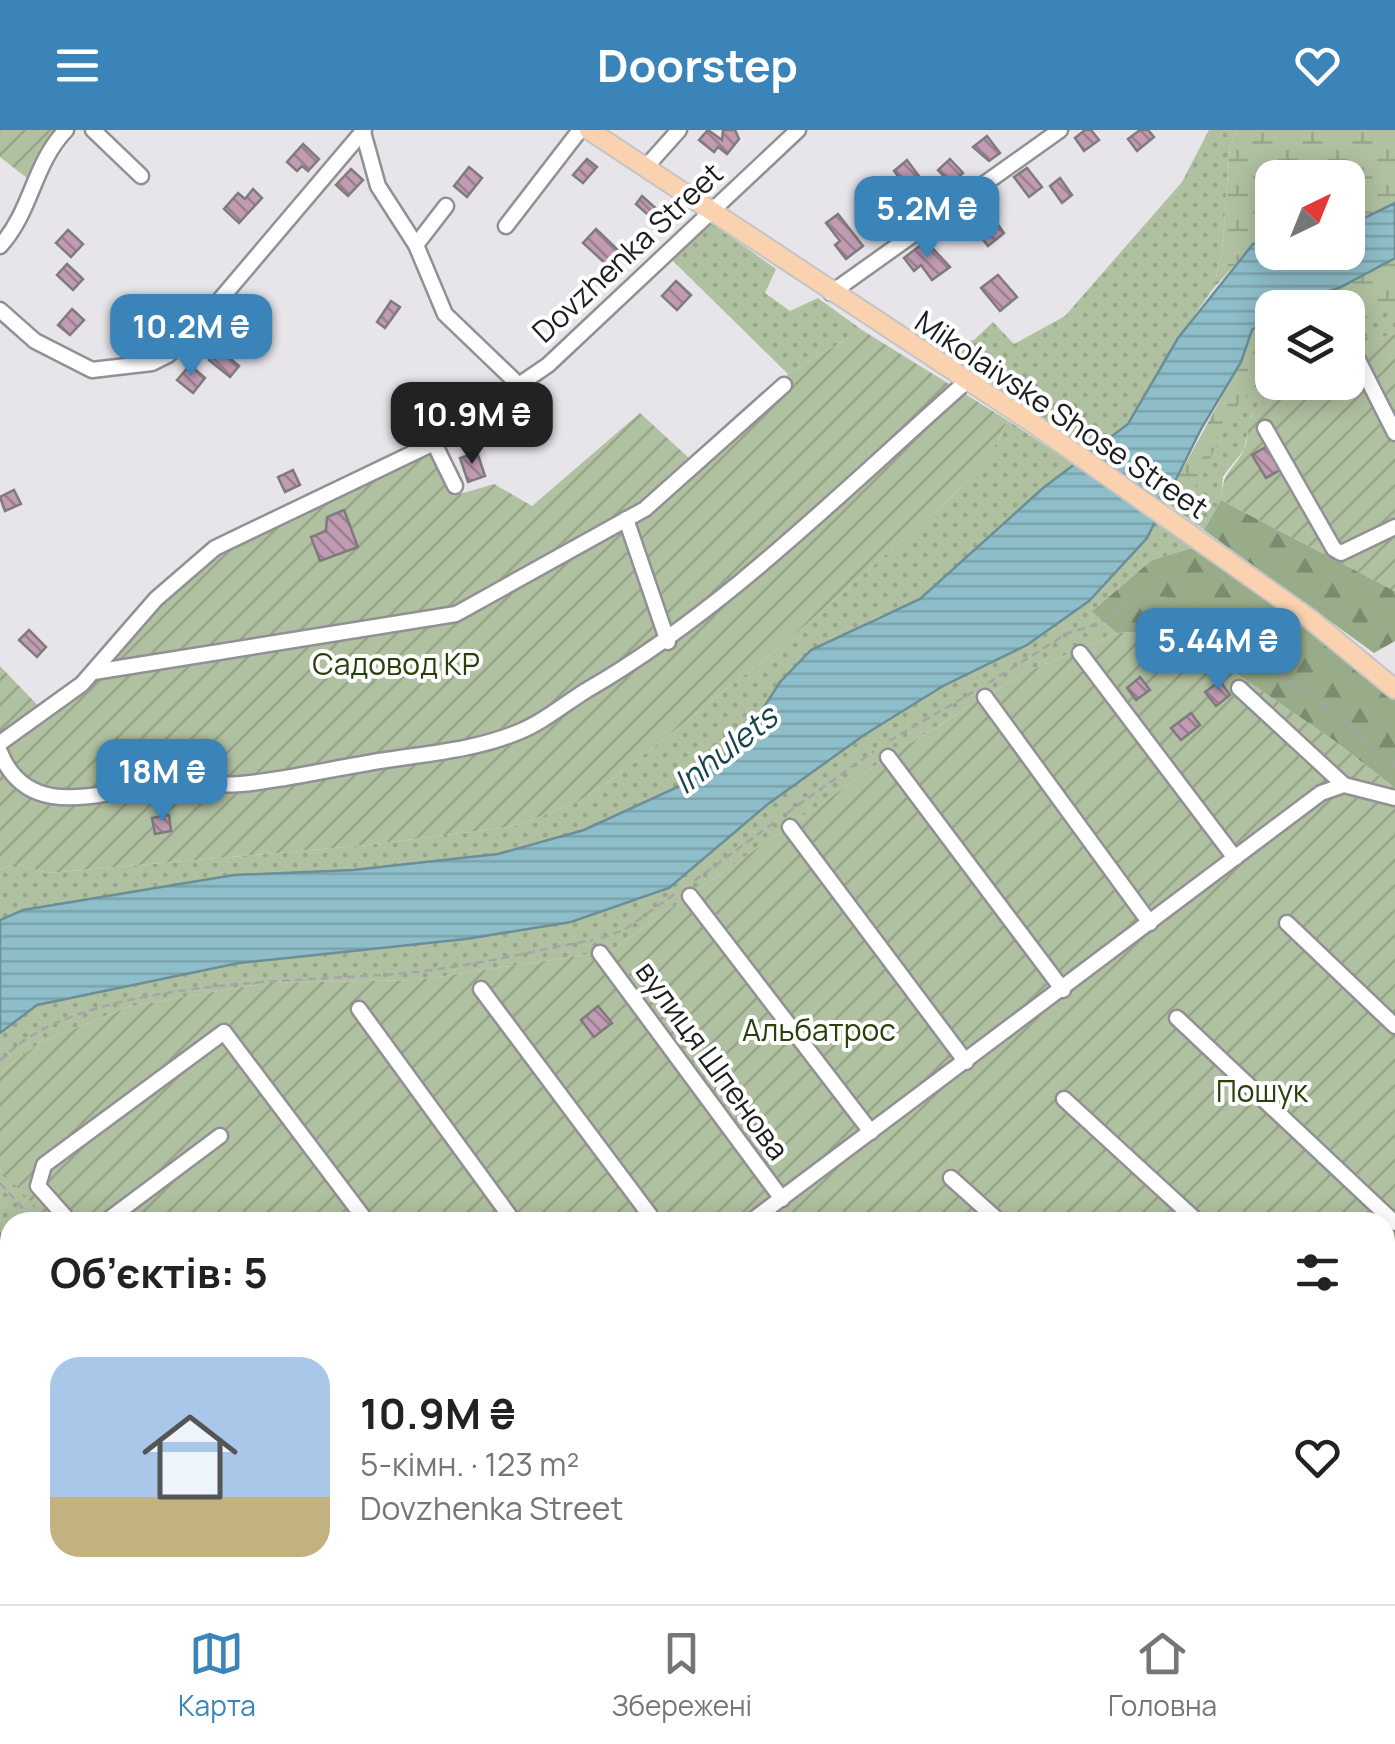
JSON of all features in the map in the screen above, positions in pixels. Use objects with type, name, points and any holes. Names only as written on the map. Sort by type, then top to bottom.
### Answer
[{"type":"main road","name":"Mikolaivske Shose Street","points":[[589,130],[1034,424],[1310,619],[1395,689]]},
{"type":"street","points":[[0,246],[24,214],[44,154],[66,130]]},
{"type":"street","points":[[94,130],[142,176]]},
{"type":"street","points":[[506,226],[580,130]]},
{"type":"street","points":[[645,168],[679,130]]},
{"type":"street","name":"Dovzhenka Street","points":[[0,743],[94,672],[156,600],[216,548],[434,443],[576,342],[798,130]]},
{"type":"street","points":[[832,293],[1060,130]]},
{"type":"street","points":[[363,131],[378,186],[416,245],[445,314],[518,384]]},
{"type":"street","points":[[0,310],[35,341],[92,370],[152,363],[168,356],[363,131]]},
{"type":"street","points":[[416,245],[446,206]]},
{"type":"street","points":[[1365,374],[1395,432]]},
{"type":"street","points":[[0,752],[8,774],[20,785],[36,794],[71,798],[164,784],[199,786],[326,774],[362,764],[485,744],[518,733],[668,642],[966,381]]},
{"type":"street","points":[[94,672],[456,614],[645,509],[784,385]]},
{"type":"street","points":[[1265,428],[1334,549],[1341,553],[1395,527]]},
{"type":"street","points":[[434,443],[455,486]]},
{"type":"street","points":[[626,519],[668,642]]},
{"type":"street","points":[[1080,652],[1235,858]]},
{"type":"street","points":[[1239,688],[1344,785]]},
{"type":"street","points":[[985,697],[1150,923]]},
{"type":"street","points":[[888,757],[1063,990]]},
{"type":"street","points":[[764,1212],[1320,793],[1344,785],[1395,798]]},
{"type":"street","points":[[790,827],[966,1062]]},
{"type":"street","points":[[690,896],[872,1132]]},
{"type":"street","points":[[1287,924],[1395,1026]]},
{"type":"street","name":"вулиця Шпенова","points":[[600,953],[782,1199]]},
{"type":"street","points":[[480,989],[647,1212]]},
{"type":"street","points":[[359,1009],[507,1212]]},
{"type":"street","points":[[1177,1018],[1384,1212]]},
{"type":"street","points":[[61,1212],[38,1186],[44,1165],[224,1032],[359,1212]]},
{"type":"street","points":[[1064,1099],[1187,1212]]},
{"type":"street","points":[[118,1212],[220,1136]]},
{"type":"street","points":[[952,1178],[989,1212]]},
{"type":"path","points":[[0,1062],[26,1036],[82,1012],[239,980],[383,975],[469,963],[596,940],[624,930],[889,741],[1068,633],[1098,624],[1133,598],[1155,594],[1170,598],[1337,714],[1395,765]]},
{"type":"path","points":[[0,1183],[26,1212]]},
{"type":"green space","points":[[0,130],[58,130],[42,149],[27,178],[0,157]]},
{"type":"green space","points":[[1209,130],[1236,130],[1230,146],[1222,253],[1213,289],[1178,338],[1128,424],[1091,451],[936,345],[974,340],[993,322],[1014,344],[1065,316],[1182,182]]},
{"type":"green space","points":[[1236,130],[1395,130],[1395,203],[1365,218],[1365,160],[1255,160],[1255,244],[1213,289],[1222,253],[1230,146]]},
{"type":"green space","points":[[709,221],[776,269],[765,293],[790,311],[818,298],[862,330],[788,374],[670,258]]},
{"type":"green space","points":[[1395,258],[1395,333],[1376,340],[1365,338],[1365,290],[1330,290]]},
{"type":"green space","points":[[1395,258],[1395,307],[1365,318],[1365,290],[1330,290]]},
{"type":"green space","points":[[1255,328],[1255,400],[1265,400],[1251,415],[1244,450],[1223,476],[1221,500],[1204,530],[1165,502],[1241,362]]},
{"type":"green space","points":[[1255,328],[1255,385],[1236,407],[1186,505],[1165,502],[1241,362]]},
{"type":"green space","name":"Садовод КР","points":[[862,330],[1007,420],[997,443],[954,495],[786,642],[617,776],[576,803],[515,826],[367,845],[47,873],[14,863],[0,870],[0,666],[48,716],[161,600],[216,554],[433,450],[453,496],[494,484],[532,506],[640,413],[690,459],[788,374]]},
{"type":"green space","points":[[1395,333],[1395,591],[1221,500],[1225,478],[1243,452],[1250,418],[1260,401],[1365,400],[1365,336],[1376,340]]},
{"type":"green space","points":[[1007,420],[1073,464],[919,599],[871,620],[780,682],[742,741],[695,779],[643,806],[584,830],[498,854],[353,870],[234,875],[23,910],[0,920],[0,870],[14,863],[47,873],[367,845],[515,826],[576,803],[617,776],[786,642],[954,495],[997,443]]},
{"type":"green space","points":[[1221,500],[1395,591],[1395,641],[1374,653],[1204,530]]},
{"type":"green space","points":[[1155,522],[1192,548],[1152,560],[1093,610],[1117,633],[1020,675],[888,757],[610,951],[418,980],[264,983],[128,1007],[39,1043],[0,1073],[0,1033],[37,1005],[239,963],[466,939],[571,922],[669,888],[768,804],[864,735],[943,686],[1147,538]]},
{"type":"green space","points":[[1198,538],[1395,689],[1395,788],[1336,742],[1173,630],[1117,633],[1092,611],[1152,560],[1192,548]]},
{"type":"green space","name":"Альбатрос","points":[[1173,630],[1336,742],[1395,788],[1395,1212],[39,1212],[0,1169],[0,1073],[39,1043],[128,1007],[264,983],[418,980],[610,951],[888,757],[1020,675],[1117,633]]},
{"type":"green space","points":[[0,1169],[39,1212],[0,1212]]},
{"type":"water","points":[[1395,203],[1395,258],[1332,290],[1255,290],[1255,328],[1241,362],[1201,429],[1147,538],[1089,601],[1027,645],[943,686],[864,735],[768,804],[669,888],[571,922],[466,939],[239,963],[37,1005],[0,1033],[0,920],[23,910],[234,875],[353,870],[498,854],[584,830],[695,779],[742,741],[780,682],[811,650],[920,599],[1043,488],[1128,424],[1178,338],[1253,244],[1255,270],[1365,270],[1365,218]]},
{"type":"building","points":[[708,130],[722,140],[723,130],[735,130],[739,139],[727,154],[718,147],[714,152],[699,140]]},
{"type":"building","points":[[1091,130],[1099,140],[1084,151],[1075,138]]},
{"type":"building","points":[[1140,130],[1148,130],[1154,137],[1137,151],[1128,139]]},
{"type":"building","points":[[987,136],[1000,153],[989,161],[973,147]]},
{"type":"building","points":[[303,144],[319,159],[308,171],[302,166],[297,171],[287,162]]},
{"type":"building","points":[[587,159],[597,167],[583,183],[573,175]]},
{"type":"building","points":[[950,159],[963,173],[951,184],[938,170]]},
{"type":"building","points":[[907,160],[921,179],[908,189],[894,171]]},
{"type":"building","points":[[469,167],[482,178],[467,197],[454,186]]},
{"type":"building","points":[[1027,168],[1042,187],[1029,197],[1014,177]]},
{"type":"building","points":[[351,169],[363,180],[348,196],[336,185]]},
{"type":"building","points":[[1060,178],[1072,195],[1062,203],[1050,186]]},
{"type":"building","points":[[868,187],[883,204],[871,214],[857,196]]},
{"type":"building","points":[[253,189],[262,198],[239,223],[224,209],[238,193],[245,199]]},
{"type":"building","points":[[642,196],[661,213],[655,221],[636,204]]},
{"type":"building","points":[[838,214],[863,246],[846,259],[835,245],[840,241],[826,223]]},
{"type":"building","points":[[996,222],[1004,233],[988,246],[979,235]]},
{"type":"building","points":[[596,229],[619,251],[606,264],[583,243]]},
{"type":"building","points":[[68,230],[83,244],[71,257],[56,243]]},
{"type":"building","points":[[926,241],[950,267],[932,280],[921,265],[914,271],[904,258]]},
{"type":"building","points":[[67,264],[83,279],[73,290],[57,275]]},
{"type":"building","points":[[998,275],[1017,297],[1000,311],[981,288]]},
{"type":"building","points":[[676,281],[691,295],[677,310],[662,296]]},
{"type":"building","points":[[391,301],[400,307],[385,328],[377,322]]},
{"type":"building","points":[[72,309],[84,320],[70,335],[58,325]]},
{"type":"building","points":[[219,349],[239,366],[230,377],[209,360]]},
{"type":"building","points":[[190,365],[205,378],[193,393],[177,380]]},
{"type":"building","points":[[1271,444],[1285,467],[1266,478],[1252,455]]},
{"type":"building","points":[[477,452],[485,476],[468,482],[460,458]]},
{"type":"building","points":[[293,470],[300,485],[285,492],[278,477]]},
{"type":"building","points":[[14,490],[21,504],[5,511],[0,497]]},
{"type":"building","points":[[344,510],[358,547],[320,561],[311,537],[326,531],[327,517]]},
{"type":"building","points":[[29,630],[46,647],[37,657],[19,640]]},
{"type":"building","points":[[1140,677],[1150,690],[1136,700],[1127,688]]},
{"type":"building","points":[[1220,681],[1230,695],[1216,706],[1205,692]]},
{"type":"building","points":[[1191,713],[1200,725],[1181,740],[1171,728]]},
{"type":"building","points":[[169,815],[171,831],[155,834],[152,818]]},
{"type":"building","points":[[598,1006],[612,1023],[594,1037],[581,1020]]},
{"type":"water label","name":"Inhulets","points":[[725,749]]},
{"type":"park label","name":"Пошук","points":[[1262,1090]]}]
